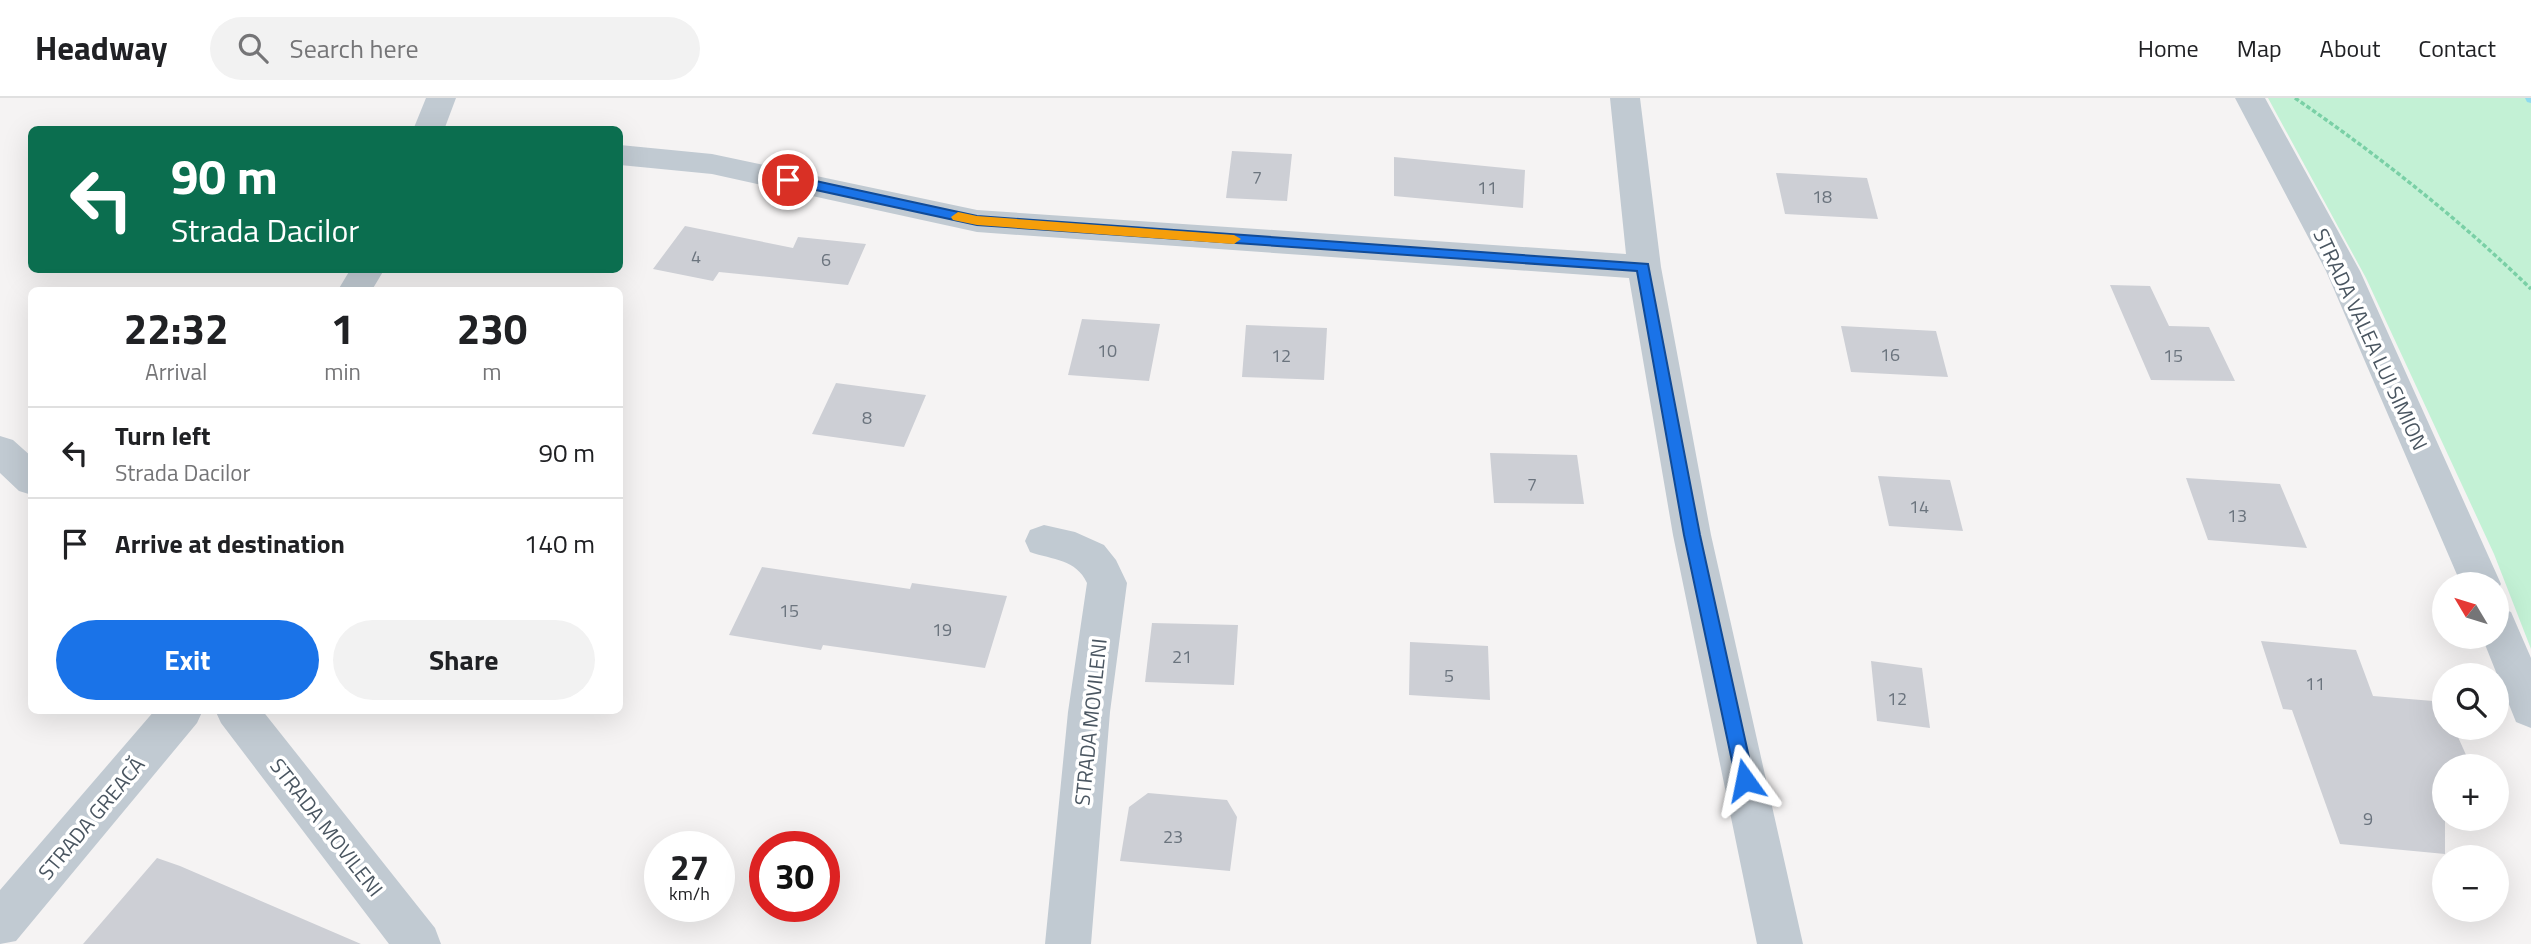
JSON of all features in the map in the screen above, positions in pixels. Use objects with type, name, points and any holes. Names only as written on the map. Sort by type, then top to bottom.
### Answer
[{"type":"street","points":[[430,126],[441,98]]},
{"type":"street","points":[[1625,98],[1644,267],[1692,535],[1780,944]]},
{"type":"street","name":"STRADA VALEA LUI SIMION","points":[[2250,98],[2343,271],[2476,572]]},
{"type":"street","points":[[623,155],[712,164],[977,221],[1644,267]]},
{"type":"street","points":[[0,450],[28,476]]},
{"type":"street","name":"STRADA MOVILENI","points":[[1044,541],[1082,549],[1100,563],[1107,583],[1089,712],[1069,944]]},
{"type":"street","points":[[2507,649],[2531,709]]},
{"type":"street","name":"STRADA GREACĂ","points":[[0,926],[179,714]]},
{"type":"street","name":"STRADA MOVILENI","points":[[239,714],[418,944]]},
{"type":"path","points":[[2294,98],[2417,187],[2479,237],[2531,289]]},
{"type":"green space","points":[[2268,98],[2531,98],[2531,649],[2510,595],[2510,572],[2501,572],[2366,278]]},
{"type":"building","points":[[1232,151],[1292,154],[1287,201],[1226,198]]},
{"type":"building","points":[[1394,157],[1525,170],[1523,208],[1394,196]]},
{"type":"building","points":[[1776,173],[1867,178],[1878,219],[1785,214]]},
{"type":"building","points":[[685,226],[793,248],[798,237],[866,244],[848,285],[719,272],[713,281],[653,269]]},
{"type":"building","points":[[2110,285],[2150,286],[2169,326],[2209,327],[2235,381],[2151,380]]},
{"type":"building","points":[[1082,319],[1160,324],[1149,381],[1068,375]]},
{"type":"building","points":[[1246,325],[1327,328],[1324,380],[1242,377]]},
{"type":"building","points":[[1841,326],[1936,331],[1948,377],[1851,372]]},
{"type":"building","points":[[836,383],[926,395],[904,447],[812,434]]},
{"type":"building","points":[[1490,453],[1577,455],[1584,504],[1494,503]]},
{"type":"building","points":[[1878,476],[1950,480],[1963,531],[1889,526]]},
{"type":"building","points":[[2186,478],[2280,484],[2307,548],[2208,540]]},
{"type":"building","points":[[762,567],[910,589],[912,583],[1007,596],[985,668],[823,645],[821,650],[729,635]]},
{"type":"building","points":[[1152,623],[1238,625],[1234,685],[1145,682]]},
{"type":"building","points":[[2261,641],[2356,650],[2373,696],[2432,701],[2432,740],[2459,740],[2466,754],[2432,754],[2432,831],[2445,831],[2445,845],[2432,845],[2432,853],[2340,844],[2292,710],[2283,709]]},
{"type":"building","points":[[1410,642],[1488,646],[1490,700],[1409,695]]},
{"type":"building","points":[[1871,661],[1922,668],[1930,728],[1877,721]]},
{"type":"building","points":[[1148,793],[1227,800],[1237,817],[1230,871],[1120,861],[1129,807]]},
{"type":"building","points":[[157,858],[180,866],[361,944],[83,944]]},
{"type":"slow traffic","points":[[958,217],[977,221],[1234,239]]},
{"type":"route","points":[[788,180],[977,221],[1644,267],[1692,535],[1745,780]]}]
